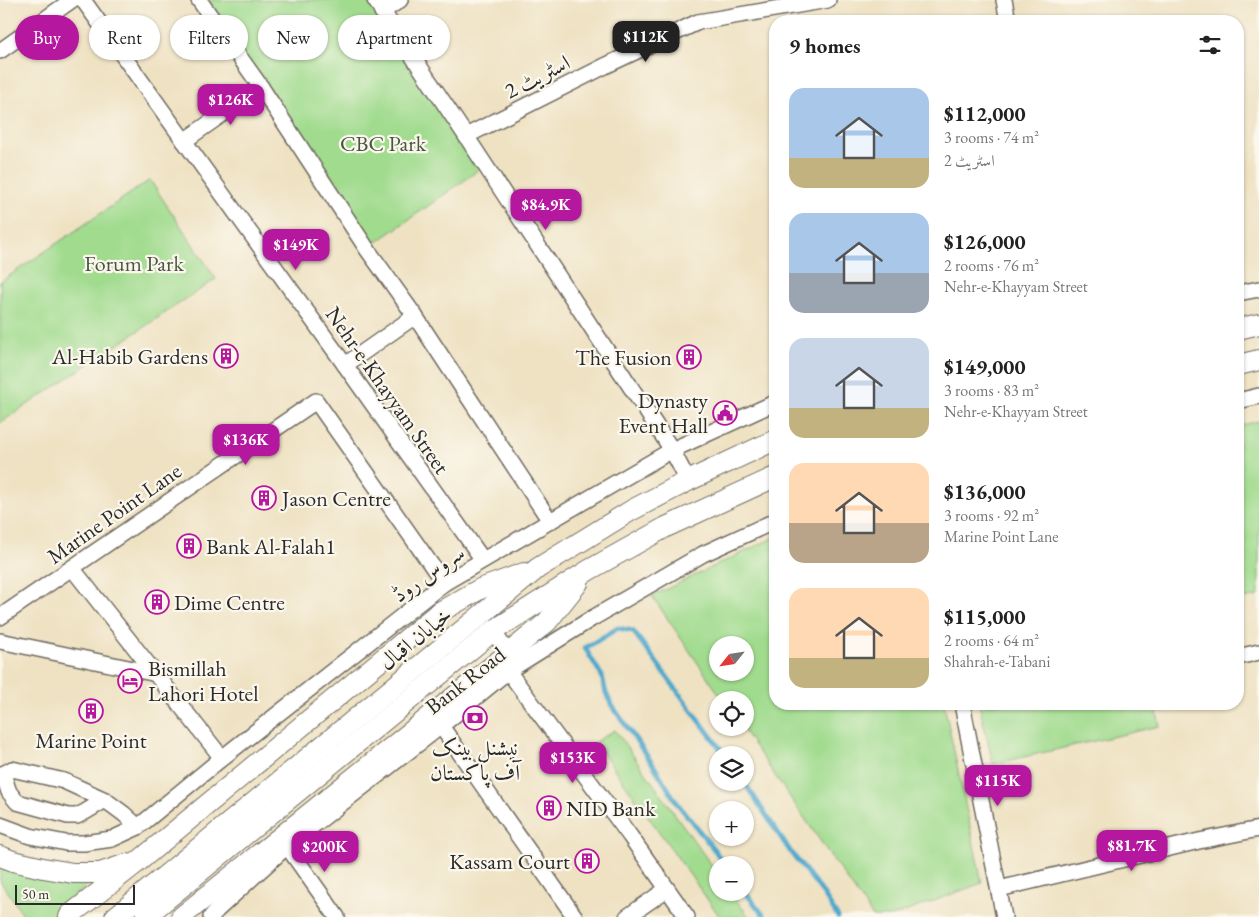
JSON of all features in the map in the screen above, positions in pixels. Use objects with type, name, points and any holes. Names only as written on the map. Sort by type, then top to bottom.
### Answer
[{"type":"main road","points":[[1244,328],[1259,324]]},
{"type":"main road","points":[[1244,364],[1259,360]]},
{"type":"main road","name":"خیابان اقبال","points":[[115,917],[538,568],[632,510],[769,443]]},
{"type":"main road","name":"خیابان اقبال","points":[[144,917],[493,631],[589,570],[666,527],[769,480]]},
{"type":"main road","points":[[69,917],[438,613],[480,589],[538,568]]},
{"type":"main road","points":[[181,917],[508,662],[547,622],[589,570]]},
{"type":"main road","points":[[0,856],[43,868],[100,873],[139,860]]},
{"type":"street","points":[[0,52],[72,0]]},
{"type":"street","name":"Nehr-e-Khayyam Street","points":[[84,0],[483,560]]},
{"type":"street","points":[[400,0],[378,6],[466,136],[672,450],[688,481]]},
{"type":"street","name":"اسٹریٹ 2","points":[[466,136],[607,65],[698,22],[828,0]]},
{"type":"street","points":[[1004,0],[1007,15]]},
{"type":"street","points":[[204,2],[550,521]]},
{"type":"street","points":[[184,141],[261,87]]},
{"type":"street","points":[[1244,292],[1259,289]]},
{"type":"street","points":[[344,364],[415,316]]},
{"type":"street","points":[[1244,400],[1259,396]]},
{"type":"street","name":"Marine Point Lane","points":[[0,617],[316,401],[444,583]]},
{"type":"street","name":"سروس روڈ","points":[[0,825],[30,836],[66,843],[84,843],[112,839],[138,827],[222,758],[444,583],[672,450],[769,405]]},
{"type":"street","name":"Bank Road","points":[[217,915],[287,846],[441,726],[508,662],[591,618],[703,554],[769,523]]},
{"type":"street","points":[[72,568],[222,758]]},
{"type":"street","points":[[493,631],[508,662],[687,917]]},
{"type":"street","points":[[0,641],[157,674]]},
{"type":"street","points":[[1244,656],[1259,652]]},
{"type":"street","points":[[963,710],[1004,917]]},
{"type":"street","points":[[441,726],[575,917]]},
{"type":"street","points":[[104,800],[77,816],[68,816],[17,802],[9,792],[2,774],[12,769],[64,782],[104,800],[138,827]]},
{"type":"street","points":[[999,889],[1199,841],[1259,829]]},
{"type":"street","points":[[287,846],[337,917]]},
{"type":"street","points":[[627,917],[667,889]]},
{"type":"green space","name":"CBC Park","points":[[211,0],[374,0],[384,15],[338,15],[338,60],[414,60],[484,164],[472,175],[367,249],[240,60],[248,60],[248,15],[210,15],[203,5]]},
{"type":"green space","name":"Forum Park","points":[[150,180],[216,279],[0,423],[0,282]]},
{"type":"green space","points":[[1259,421],[1259,596],[1244,599],[1244,425]]},
{"type":"green space","points":[[769,540],[769,710],[945,710],[982,883],[891,917],[873,917],[748,736],[754,736],[754,691],[717,691],[710,681],[754,681],[754,636],[709,636],[709,679],[652,596]]},
{"type":"green space","points":[[980,710],[1156,710],[1160,726],[993,764]]},
{"type":"green space","points":[[615,730],[709,862],[709,901],[737,901],[749,917],[720,917],[595,742]]},
{"type":"green space","points":[[0,868],[35,877],[90,883],[60,908],[55,917],[25,917],[0,881]]},
{"type":"waterway","points":[[718,746],[633,631],[618,628],[585,648],[602,676],[611,704],[677,803],[718,856]]},
{"type":"waterway","points":[[750,791],[790,851],[820,889],[838,917]]},
{"type":"waterway","points":[[752,901],[765,917]]},
{"type":"place","name":"Al-Habib Gardens","points":[[226,356]]},
{"type":"place","name":"The Fusion","points":[[689,357]]},
{"type":"place","name":"Dynasty Event Hall","points":[[725,413]]},
{"type":"place","name":"Jason Centre","points":[[264,498]]},
{"type":"place","name":"Bank Al-Falah1","points":[[189,546]]},
{"type":"place","name":"Dime Centre","points":[[157,602]]},
{"type":"place","name":"Bismillah Lahori Hotel","points":[[130,681]]},
{"type":"place","name":"Marine Point","points":[[91,711]]},
{"type":"place","name":"نیشنل بینک آف پاکستان","points":[[475,718]]},
{"type":"place","name":"NID Bank","points":[[549,808]]},
{"type":"place","name":"Kassam Court","points":[[587,861]]}]
